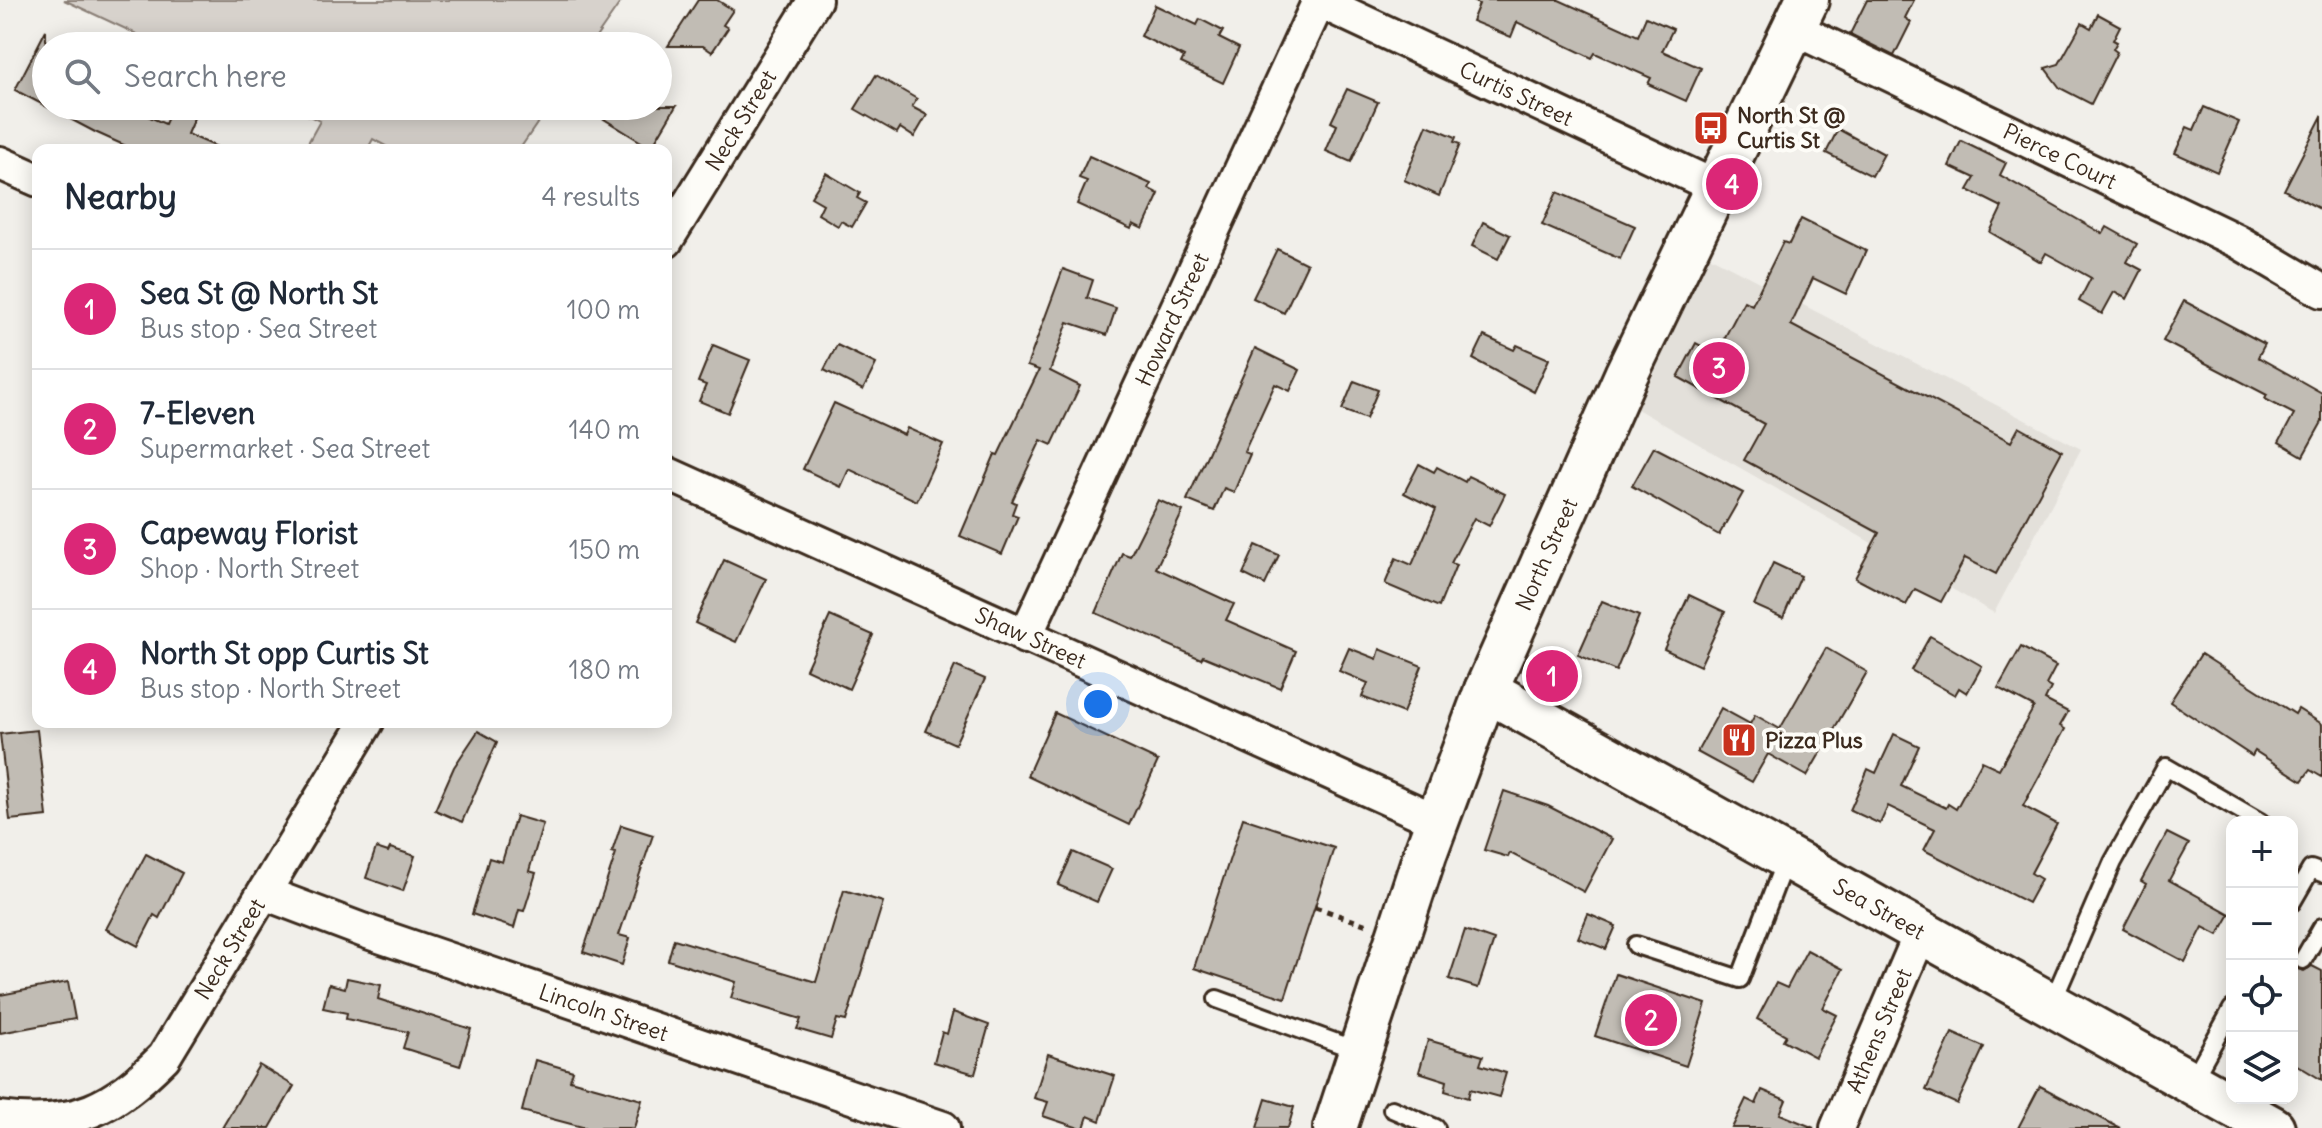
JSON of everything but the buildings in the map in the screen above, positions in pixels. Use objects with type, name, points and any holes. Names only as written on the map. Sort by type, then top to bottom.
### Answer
[{"type":"street","name":"Neck Street","points":[[672,231],[815,0]]},
{"type":"street","name":"Curtis Street","points":[[1318,0],[1716,187]]},
{"type":"street","name":"Howard Street","points":[[1025,637],[1318,0]]},
{"type":"street","name":"North Street","points":[[1335,1128],[1437,821],[1486,690],[1626,375],[1800,14]]},
{"type":"street","name":"Pierce Court","points":[[1800,14],[2237,241],[2322,291]]},
{"type":"street","points":[[0,163],[32,177]]},
{"type":"street","name":"Shaw Street","points":[[672,476],[1437,821]]},
{"type":"street","name":"Sea Street","points":[[1486,690],[2051,1005],[2216,1092],[2273,1128]]},
{"type":"street","name":"Neck Street","points":[[0,1118],[46,1124],[84,1115],[117,1100],[164,1057],[363,728]]},
{"type":"street","name":"Lincoln Street","points":[[264,893],[362,930],[929,1126]]},
{"type":"street","name":"Athens Street","points":[[1837,1128],[1921,932]]},
{"type":"lane","points":[[2051,1005],[2113,862],[2166,767],[2251,816]]},
{"type":"lane","points":[[1636,945],[1740,979],[1787,857]]},
{"type":"lane","points":[[2298,892],[2311,869],[2322,873]]},
{"type":"lane","points":[[2303,960],[2322,927]]},
{"type":"lane","points":[[1217,999],[1360,1052]]},
{"type":"lane","points":[[2216,1092],[2228,1032]]},
{"type":"lane","points":[[1392,1109],[1436,1128]]},
{"type":"path","points":[[1315,907],[1398,936]]},
{"type":"shaded area","points":[[64,0],[622,0],[600,32],[132,32]]},
{"type":"shaded area","points":[[539,120],[523,144],[382,144],[373,139],[370,144],[307,144],[320,121]]},
{"type":"shaded area","points":[[1709,256],[2081,449],[1994,613],[1637,409]]},
{"type":"place","name":"North St @ Curtis St","points":[[1711,128]]},
{"type":"place","name":"North St opp Curtis St","points":[[1732,184]]},
{"type":"place","name":"Capeway Florist","points":[[1719,368]]},
{"type":"place","name":"Sea St @ North St","points":[[1552,676]]},
{"type":"place","name":"Pizza Plus","points":[[1739,740]]},
{"type":"place","name":"7-Eleven","points":[[1651,1020]]}]
